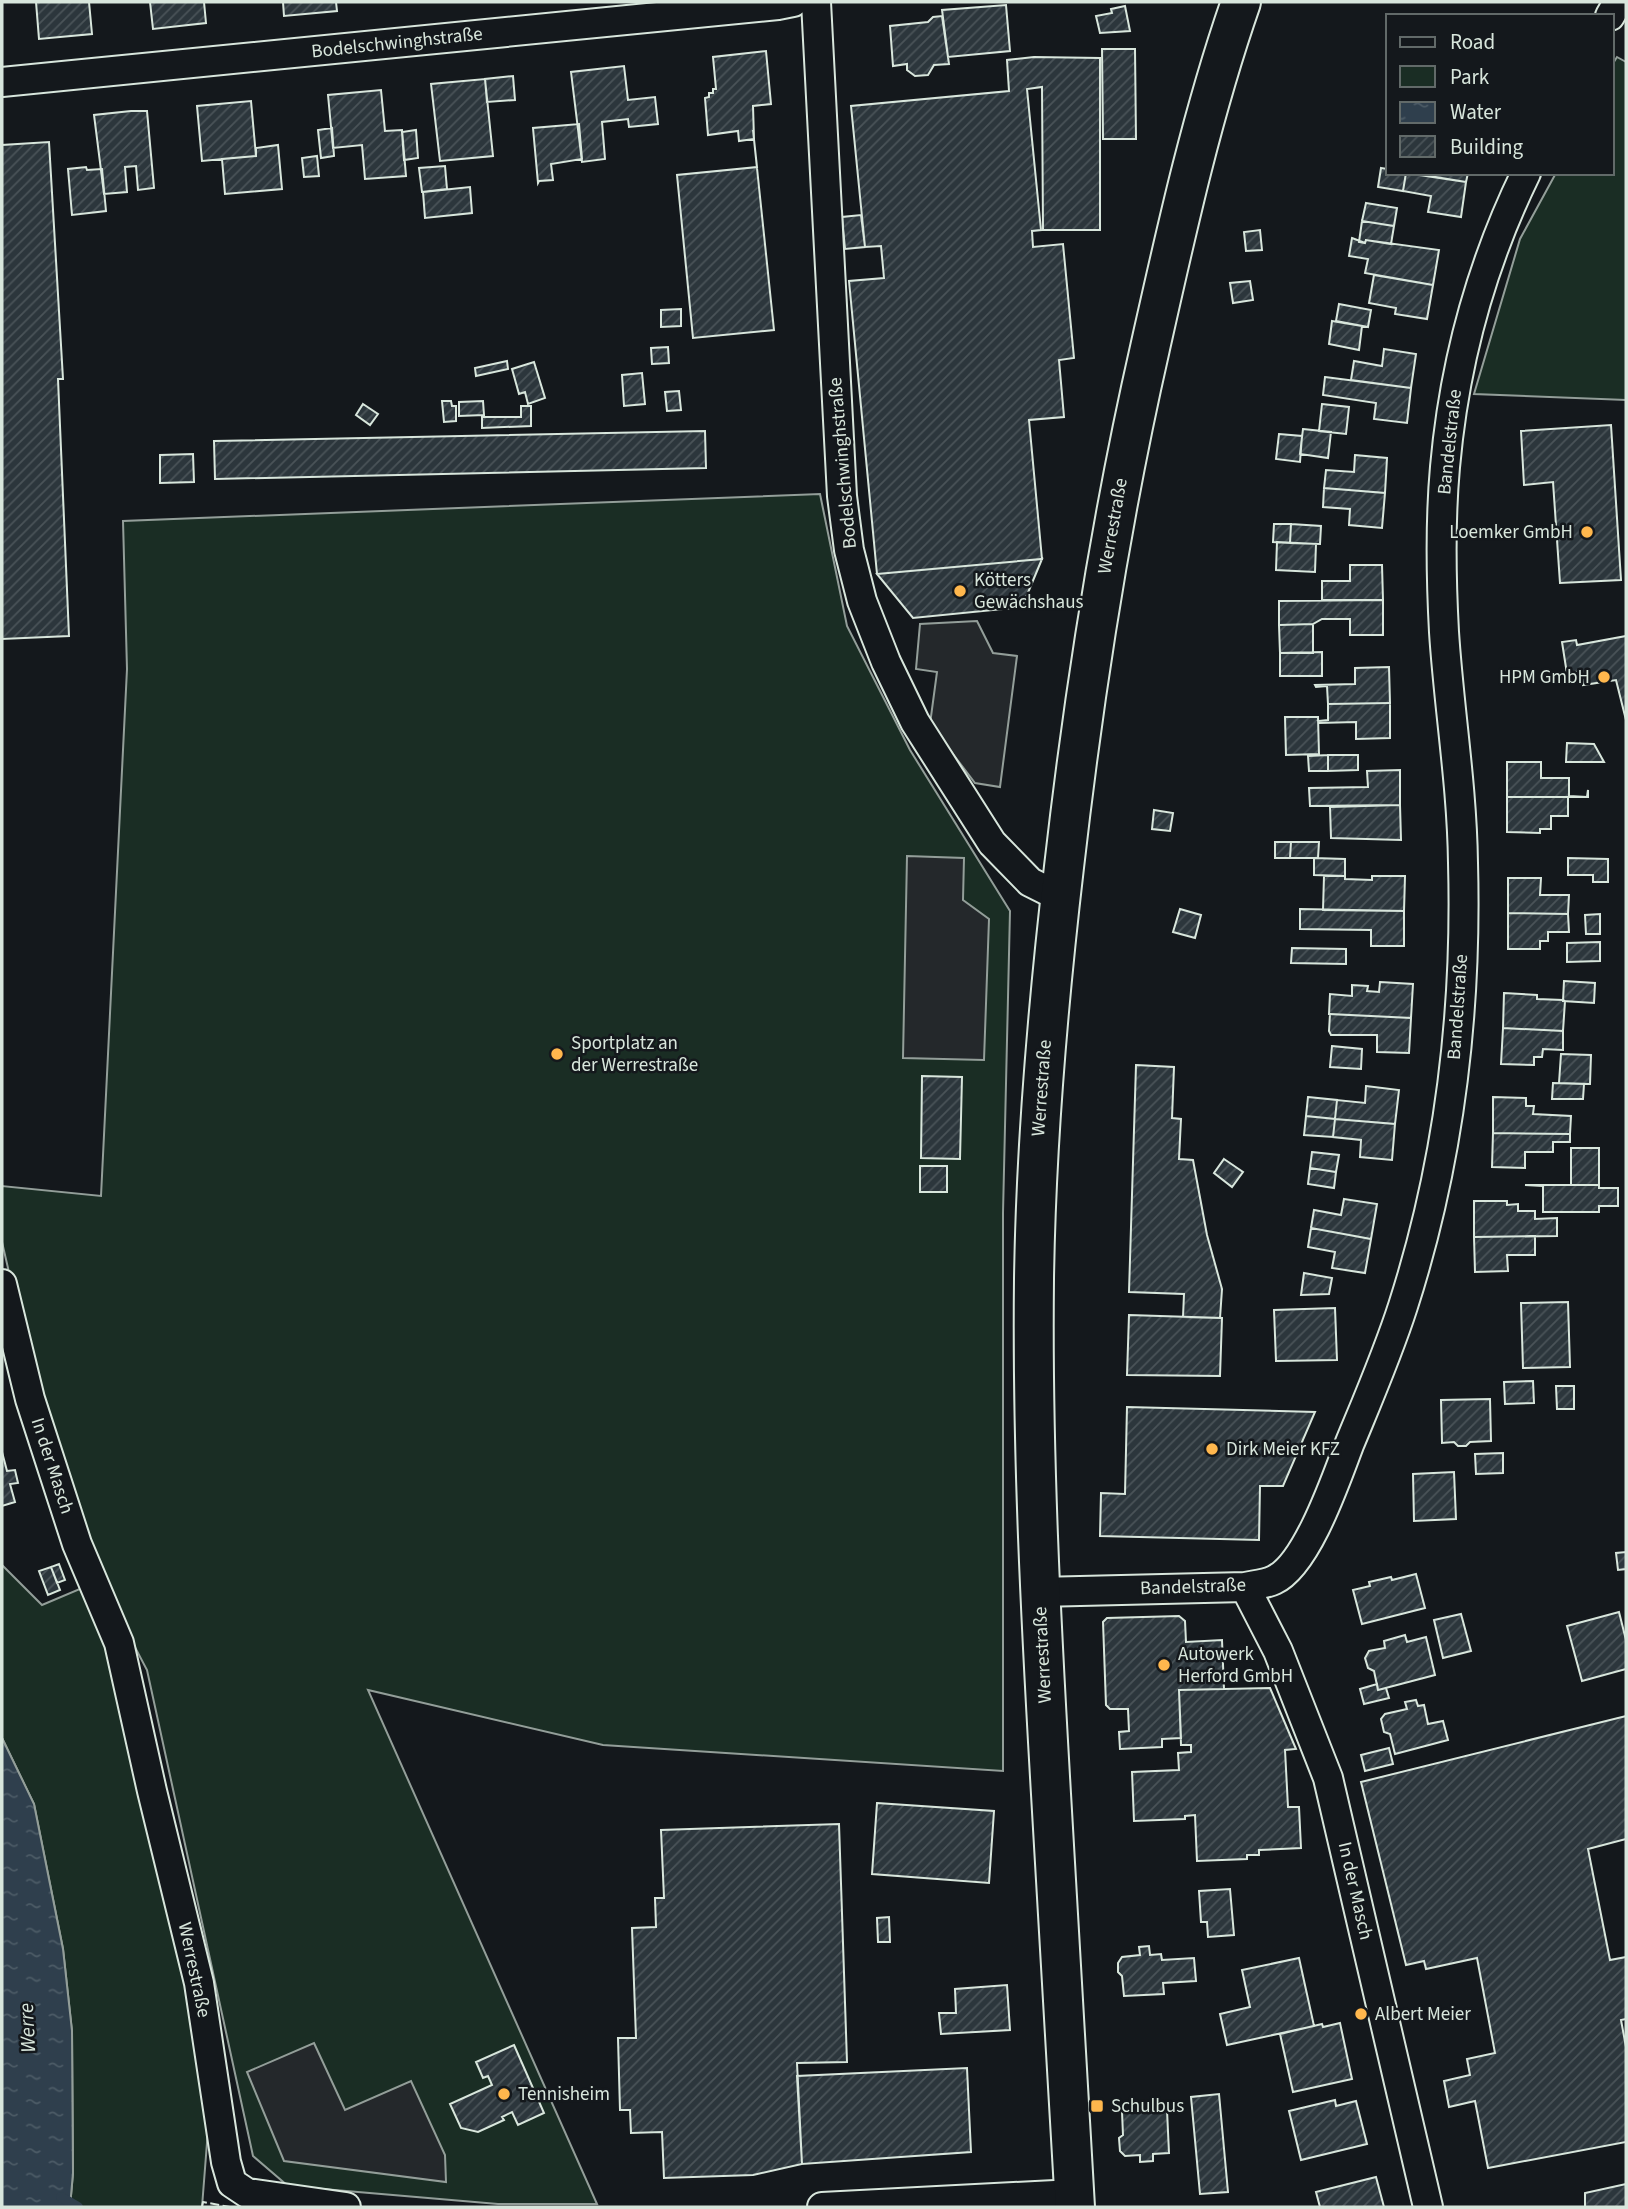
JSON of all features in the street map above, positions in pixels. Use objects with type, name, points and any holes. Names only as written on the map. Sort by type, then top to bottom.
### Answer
[{"type":"main road","name":"Werrestraße","points":[[1074,2201],[1039,1592],[1034,1423],[1034,1278],[1045,1040],[1074,778],[1097,618],[1128,444],[1189,181],[1241,2]]},
{"type":"street","name":"Bodelschwinghstraße","points":[[2,82],[793,2]]},
{"type":"street","name":"Bodelschwinghstraße","points":[[816,2],[842,496],[849,550],[862,601],[886,662],[915,722],[992,843],[1030,882],[1060,897]]},
{"type":"street","name":"Bandelstraße","points":[[1039,1592],[1245,1587],[1275,1580],[1298,1560],[1329,1495],[1403,1306],[1430,1209],[1452,1095],[1463,972],[1464,862],[1457,751],[1444,636],[1441,571],[1445,468],[1456,383],[1477,299],[1502,221],[1524,175]]},
{"type":"street","name":"In der Masch","points":[[2,1284],[30,1399],[76,1544],[119,1643]]},
{"type":"street","name":"In der Masch","points":[[1245,1587],[1278,1651],[1328,1778],[1428,2207]]},
{"type":"street","name":"Werrestraße","points":[[119,1643],[199,1983],[226,2162],[232,2183],[247,2193],[346,2207]]},
{"type":"street","name":"Werrestraße","points":[[822,2207],[1074,2201]]},
{"type":"green space","points":[[1617,57],[1626,62],[1626,400],[1474,394],[1520,239],[1555,175],[1614,175],[1614,62]]},
{"type":"green space","name":"Sportplatz an der Werrestraße","points":[[820,494],[847,626],[910,750],[1010,911],[1003,1213],[1003,1771],[603,1745],[368,1690],[597,2204],[498,2204],[288,2186],[253,2156],[147,1670],[97,1575],[39,1403],[2,1242],[2,1186],[101,1196],[127,669],[123,521]]},
{"type":"green space","points":[[2,1565],[42,1605],[82,1588],[122,1688],[158,1835],[209,2117],[202,2207],[70,2207],[73,2173],[72,2031],[63,1949],[34,1804],[2,1738]]},
{"type":"shaded area","points":[[977,621],[993,653],[1017,656],[1000,787],[975,783],[930,724],[937,672],[916,669],[920,624]]},
{"type":"shaded area","points":[[907,856],[964,858],[963,900],[989,919],[984,1060],[903,1058]]},
{"type":"shaded area","points":[[314,2043],[345,2110],[411,2081],[445,2155],[446,2182],[284,2161],[247,2072]]},
{"type":"water","name":"Werre","points":[[2,1738],[34,1804],[63,1949],[72,2031],[73,2173],[70,2207],[2,2207]]},
{"type":"building","points":[[36,2],[89,2],[92,34],[39,39]]},
{"type":"building","points":[[150,2],[204,2],[206,23],[153,29]]},
{"type":"building","points":[[283,2],[336,2],[337,11],[284,16]]},
{"type":"building","points":[[1006,5],[1010,51],[948,57],[942,10]]},
{"type":"building","points":[[1125,6],[1130,31],[1100,33],[1096,16],[1112,13],[1111,9]]},
{"type":"building","points":[[942,16],[949,64],[934,65],[928,75],[915,76],[907,70],[907,64],[893,66],[890,26],[928,22],[933,17]]},
{"type":"building","points":[[1102,49],[1135,49],[1136,139],[1103,139]]},
{"type":"building","points":[[766,51],[771,104],[753,106],[754,139],[739,141],[738,131],[708,135],[705,98],[716,89],[713,57]]},
{"type":"building","points":[[1034,57],[1100,58],[1100,230],[1043,230],[1042,87],[1027,89],[1041,230],[1032,231],[1033,247],[1063,244],[1074,358],[1059,360],[1064,417],[1029,420],[1042,559],[877,574],[849,281],[884,278],[881,246],[865,247],[851,106],[1009,91],[1007,60]]},
{"type":"building","points":[[624,66],[628,100],[655,97],[658,124],[629,127],[628,119],[602,122],[605,159],[582,162],[571,72]]},
{"type":"building","points":[[513,76],[515,100],[487,102],[485,79]]},
{"type":"building","points":[[485,79],[493,156],[440,161],[431,84]]},
{"type":"building","points":[[381,90],[385,131],[402,130],[406,176],[365,179],[362,145],[333,148],[328,95]]},
{"type":"building","points":[[251,101],[256,156],[202,161],[197,106]]},
{"type":"building","points":[[147,111],[154,188],[138,190],[136,166],[125,167],[127,192],[104,194],[94,115]]},
{"type":"building","points":[[579,124],[582,159],[551,164],[553,180],[538,183],[533,128]]},
{"type":"building","points":[[332,128],[334,156],[321,158],[318,130]]},
{"type":"building","points":[[416,130],[418,158],[404,160],[402,132]]},
{"type":"building","points":[[49,142],[63,379],[58,379],[69,636],[2,639],[2,145]]},
{"type":"building","points":[[278,145],[282,189],[225,194],[222,159],[256,156],[256,148]]},
{"type":"building","points":[[317,156],[319,176],[304,177],[302,158]]},
{"type":"building","points":[[445,166],[447,189],[422,192],[419,168]]},
{"type":"building","points":[[86,167],[87,170],[102,169],[106,211],[72,215],[68,169]]},
{"type":"building","points":[[757,167],[774,330],[693,338],[677,175]]},
{"type":"building","points":[[1381,168],[1386,169],[1386,175],[1406,175],[1403,191],[1378,187]]},
{"type":"building","points":[[1406,175],[1466,182],[1461,217],[1428,212],[1431,196],[1403,191]]},
{"type":"building","points":[[1423,175],[1468,175],[1466,182]]},
{"type":"building","points":[[470,187],[472,213],[425,218],[423,192]]},
{"type":"building","points":[[1366,203],[1397,208],[1394,226],[1362,221]]},
{"type":"building","points":[[861,215],[865,247],[845,249],[842,217]]},
{"type":"building","points":[[1362,221],[1394,226],[1391,244],[1366,240],[1365,243],[1359,242]]},
{"type":"building","points":[[1260,230],[1262,250],[1246,251],[1244,232]]},
{"type":"building","points":[[1352,238],[1365,243],[1366,240],[1439,250],[1433,285],[1365,273],[1368,259],[1349,256]]},
{"type":"building","points":[[1374,275],[1433,285],[1427,319],[1395,314],[1396,308],[1369,303]]},
{"type":"building","points":[[1250,281],[1253,300],[1233,303],[1230,283]]},
{"type":"building","points":[[1339,304],[1371,310],[1368,327],[1336,321]]},
{"type":"building","points":[[681,309],[681,326],[661,327],[661,310]]},
{"type":"building","points":[[1332,321],[1362,326],[1359,350],[1329,344]]},
{"type":"building","points":[[668,347],[669,363],[652,364],[651,348]]},
{"type":"building","points":[[1384,349],[1416,354],[1411,388],[1351,380],[1354,361],[1382,366]]},
{"type":"building","points":[[507,361],[508,369],[476,376],[475,368]]},
{"type":"building","points":[[534,362],[545,398],[528,404],[525,392],[519,394],[512,369]]},
{"type":"building","points":[[642,373],[645,404],[624,406],[622,375]]},
{"type":"building","points":[[1325,377],[1411,388],[1407,423],[1374,419],[1376,403],[1323,395]]},
{"type":"building","points":[[679,391],[681,410],[667,411],[665,392]]},
{"type":"building","points":[[442,401],[451,401],[452,406],[456,406],[456,421],[444,422]]},
{"type":"building","points":[[483,401],[484,415],[459,416],[459,402]]},
{"type":"building","points":[[363,404],[378,414],[370,425],[356,415]]},
{"type":"building","points":[[1322,404],[1349,407],[1346,434],[1319,431]]},
{"type":"building","points":[[521,406],[531,406],[531,426],[482,428],[482,417],[521,417]]},
{"type":"building","name":"Loemker GmbH","points":[[1611,425],[1621,580],[1560,583],[1553,482],[1524,485],[1521,431]]},
{"type":"building","points":[[1303,429],[1331,432],[1328,458],[1300,454]]},
{"type":"building","points":[[705,431],[706,468],[215,479],[214,441]]},
{"type":"building","points":[[1279,434],[1302,436],[1300,462],[1276,459]]},
{"type":"building","points":[[193,454],[194,482],[160,483],[160,455]]},
{"type":"building","points":[[1355,455],[1387,458],[1385,493],[1324,488],[1326,470],[1354,472]]},
{"type":"building","points":[[1324,488],[1385,493],[1382,528],[1349,525],[1350,509],[1323,507]]},
{"type":"building","points":[[1274,524],[1291,524],[1290,543],[1273,542]]},
{"type":"building","points":[[1291,524],[1321,526],[1320,544],[1290,543]]},
{"type":"building","points":[[1277,542],[1316,544],[1315,572],[1276,570]]},
{"type":"building","name":"Kötters Gewächshaus","points":[[1042,559],[1022,607],[913,618],[877,574]]},
{"type":"building","points":[[1350,565],[1382,565],[1383,600],[1322,600],[1322,581],[1350,581]]},
{"type":"building","points":[[1383,600],[1383,635],[1350,635],[1350,619],[1322,619],[1313,624],[1279,625],[1279,601]]},
{"type":"building","points":[[1313,624],[1313,653],[1280,653],[1279,625]]},
{"type":"building","name":"HPM GmbH","points":[[1626,636],[1626,720],[1616,680],[1583,685],[1581,671],[1567,674],[1562,642],[1576,640],[1577,645]]},
{"type":"building","points":[[1322,652],[1322,676],[1280,676],[1280,653]]},
{"type":"building","points":[[1389,667],[1390,703],[1328,704],[1327,686],[1315,685],[1355,684],[1355,668]]},
{"type":"building","points":[[1390,703],[1390,738],[1356,739],[1356,722],[1318,721],[1328,720],[1328,704]]},
{"type":"building","points":[[1285,717],[1318,717],[1319,754],[1286,755]]},
{"type":"building","points":[[1567,743],[1594,744],[1604,762],[1566,762]]},
{"type":"building","points":[[1328,755],[1358,755],[1358,770],[1328,771]]},
{"type":"building","points":[[1328,755],[1328,771],[1309,771],[1308,756]]},
{"type":"building","points":[[1507,762],[1541,762],[1541,778],[1569,778],[1569,796],[1587,797],[1507,797]]},
{"type":"building","points":[[1400,770],[1400,805],[1310,806],[1309,788],[1368,787],[1367,771]]},
{"type":"building","points":[[1507,797],[1568,797],[1568,816],[1551,816],[1551,829],[1540,829],[1540,833],[1507,832]]},
{"type":"building","points":[[1400,805],[1401,840],[1331,838],[1330,807]]},
{"type":"building","points":[[1154,810],[1173,813],[1170,831],[1152,829]]},
{"type":"building","points":[[1275,842],[1291,842],[1290,858],[1275,858]]},
{"type":"building","points":[[1291,842],[1319,842],[1318,858],[1290,858]]},
{"type":"building","points":[[1314,858],[1345,859],[1345,876],[1314,875]]},
{"type":"building","points":[[1568,858],[1608,859],[1608,882],[1593,882],[1593,875],[1568,875]]},
{"type":"building","points":[[1324,876],[1372,880],[1372,876],[1405,876],[1404,911],[1323,910]]},
{"type":"building","points":[[1508,878],[1541,878],[1540,895],[1569,895],[1568,914],[1508,913]]},
{"type":"building","points":[[1180,909],[1201,915],[1195,938],[1173,932]]},
{"type":"building","points":[[1300,909],[1404,911],[1404,946],[1371,946],[1371,930],[1300,929]]},
{"type":"building","points":[[1508,913],[1568,914],[1569,932],[1548,932],[1548,941],[1540,941],[1540,949],[1508,949]]},
{"type":"building","points":[[1600,914],[1600,934],[1586,934],[1585,915]]},
{"type":"building","points":[[1600,942],[1600,961],[1567,962],[1567,943]]},
{"type":"building","points":[[1292,948],[1346,949],[1346,964],[1291,963]]},
{"type":"building","points":[[1564,981],[1595,983],[1594,1003],[1563,1001]]},
{"type":"building","points":[[1380,982],[1413,984],[1411,1018],[1329,1014],[1330,994],[1352,996],[1352,985],[1368,986],[1367,991],[1379,992]]},
{"type":"building","points":[[1504,993],[1537,995],[1537,999],[1565,1001],[1563,1031],[1503,1028]]},
{"type":"building","points":[[1330,1014],[1411,1018],[1409,1053],[1377,1052],[1377,1035],[1331,1035]]},
{"type":"building","points":[[1503,1028],[1563,1031],[1563,1050],[1543,1049],[1542,1057],[1534,1057],[1534,1065],[1501,1064]]},
{"type":"building","points":[[1332,1046],[1362,1049],[1361,1069],[1330,1067]]},
{"type":"building","points":[[1561,1054],[1591,1055],[1590,1084],[1559,1083]]},
{"type":"building","points":[[1136,1065],[1174,1067],[1172,1118],[1181,1119],[1179,1159],[1193,1160],[1207,1235],[1222,1289],[1220,1318],[1183,1317],[1184,1294],[1129,1292]]},
{"type":"building","points":[[922,1076],[962,1077],[960,1159],[921,1158]]},
{"type":"building","points":[[1553,1083],[1584,1084],[1583,1099],[1552,1099]]},
{"type":"building","points":[[1366,1086],[1399,1090],[1395,1124],[1335,1119],[1337,1100],[1365,1103]]},
{"type":"building","points":[[1308,1097],[1337,1100],[1335,1119],[1306,1116]]},
{"type":"building","points":[[1493,1097],[1526,1098],[1526,1106],[1534,1106],[1533,1114],[1571,1116],[1570,1134],[1493,1133]]},
{"type":"building","points":[[1306,1116],[1335,1119],[1333,1137],[1304,1135]]},
{"type":"building","points":[[1335,1119],[1395,1124],[1392,1160],[1360,1157],[1361,1140],[1333,1137]]},
{"type":"building","points":[[1493,1133],[1570,1134],[1570,1142],[1553,1142],[1553,1152],[1525,1152],[1525,1168],[1492,1167]]},
{"type":"building","points":[[1571,1148],[1599,1148],[1599,1185],[1571,1185]]},
{"type":"building","points":[[1312,1152],[1339,1155],[1336,1172],[1310,1168]]},
{"type":"building","points":[[1224,1159],[1243,1172],[1232,1187],[1214,1173]]},
{"type":"building","points":[[920,1166],[947,1166],[947,1192],[920,1192]]},
{"type":"building","points":[[1310,1168],[1336,1172],[1334,1188],[1308,1184]]},
{"type":"building","points":[[1525,1185],[1599,1185],[1599,1188],[1618,1188],[1618,1206],[1599,1206],[1599,1212],[1543,1212],[1543,1186]]},
{"type":"building","points":[[1344,1199],[1377,1204],[1371,1239],[1311,1228],[1314,1210],[1341,1215]]},
{"type":"building","points":[[1474,1201],[1507,1201],[1507,1205],[1518,1204],[1518,1211],[1535,1211],[1535,1219],[1557,1218],[1557,1236],[1474,1237]]},
{"type":"building","points":[[1311,1228],[1371,1239],[1365,1273],[1332,1268],[1335,1252],[1308,1247]]},
{"type":"building","points":[[1535,1236],[1535,1255],[1507,1255],[1508,1271],[1475,1272],[1474,1237]]},
{"type":"building","points":[[1304,1273],[1332,1278],[1329,1294],[1301,1295]]},
{"type":"building","points":[[1568,1302],[1570,1367],[1523,1368],[1521,1303]]},
{"type":"building","points":[[1335,1308],[1337,1360],[1276,1361],[1274,1310]]},
{"type":"building","points":[[1129,1315],[1222,1318],[1220,1376],[1127,1375]]},
{"type":"building","points":[[1533,1381],[1534,1403],[1505,1404],[1504,1382]]},
{"type":"building","points":[[1556,1386],[1574,1386],[1574,1409],[1557,1409]]},
{"type":"building","points":[[1490,1399],[1491,1441],[1470,1442],[1466,1446],[1458,1446],[1454,1442],[1442,1443],[1441,1400]]},
{"type":"building","name":"Dirk Meier KFZ","points":[[1127,1407],[1315,1412],[1283,1486],[1260,1486],[1259,1540],[1100,1536],[1101,1493],[1125,1494]]},
{"type":"building","points":[[2,1452],[7,1471],[15,1470],[18,1483],[10,1484],[15,1502],[2,1506]]},
{"type":"building","points":[[1503,1453],[1503,1473],[1476,1474],[1475,1454]]},
{"type":"building","points":[[1454,1472],[1456,1519],[1414,1521],[1413,1474]]},
{"type":"building","points":[[1626,1552],[1626,1569],[1618,1570],[1616,1553]]},
{"type":"building","points":[[59,1564],[65,1580],[57,1583],[51,1567]]},
{"type":"building","points":[[51,1567],[60,1590],[48,1595],[39,1571]]},
{"type":"building","points":[[1416,1574],[1425,1608],[1362,1624],[1353,1590],[1370,1586],[1369,1582]]},
{"type":"building","points":[[1619,1612],[1626,1640],[1626,1669],[1582,1681],[1567,1626]]},
{"type":"building","points":[[1461,1614],[1471,1651],[1443,1658],[1434,1620]]},
{"type":"building","name":"Autowerk Herford GmbH","points":[[1179,1616],[1185,1621],[1186,1642],[1222,1640],[1224,1689],[1179,1690],[1181,1738],[1162,1739],[1162,1747],[1120,1749],[1119,1732],[1129,1731],[1128,1709],[1110,1709],[1106,1705],[1103,1622],[1107,1618]]},
{"type":"building","points":[[1405,1635],[1407,1642],[1426,1637],[1435,1675],[1378,1690],[1374,1671],[1368,1668],[1365,1658],[1369,1651],[1385,1648],[1384,1641]]},
{"type":"building","points":[[1377,1684],[1378,1690],[1386,1688],[1389,1698],[1364,1704],[1360,1689]]},
{"type":"building","points":[[1270,1688],[1296,1749],[1285,1750],[1288,1807],[1299,1807],[1301,1848],[1259,1850],[1259,1855],[1247,1855],[1247,1859],[1197,1861],[1195,1815],[1185,1816],[1185,1819],[1134,1821],[1132,1772],[1179,1770],[1178,1753],[1191,1752],[1191,1745],[1181,1745],[1179,1690]]},
{"type":"building","points":[[1416,1700],[1418,1706],[1424,1705],[1428,1724],[1443,1721],[1448,1740],[1395,1754],[1390,1734],[1384,1732],[1381,1719],[1385,1714],[1407,1709],[1405,1702]]},
{"type":"building","points":[[1626,1716],[1626,1839],[1588,1849],[1610,1960],[1626,1957],[1626,2019],[1621,2020],[1626,2047],[1626,2142],[1488,2168],[1475,2101],[1449,2107],[1444,2081],[1470,2075],[1467,2059],[1495,2053],[1477,1958],[1426,1969],[1424,1961],[1406,1965],[1361,1782]]},
{"type":"building","points":[[1389,1748],[1393,1764],[1365,1771],[1361,1755]]},
{"type":"building","points":[[877,1803],[994,1811],[989,1883],[872,1874]]},
{"type":"building","points":[[839,1824],[847,2062],[797,2063],[802,2164],[753,2175],[664,2178],[662,2132],[631,2133],[630,2110],[620,2110],[618,2038],[636,2038],[632,1928],[656,1927],[655,1898],[664,1898],[661,1830]]},
{"type":"building","points":[[1230,1889],[1234,1935],[1208,1937],[1207,1922],[1201,1922],[1199,1891]]},
{"type":"building","points":[[889,1917],[890,1942],[878,1942],[877,1918]]},
{"type":"building","points":[[1149,1946],[1150,1955],[1161,1954],[1162,1960],[1194,1958],[1196,1981],[1163,1983],[1164,1994],[1124,1996],[1118,1963],[1122,1957],[1140,1955],[1139,1947]]},
{"type":"building","points":[[1299,1958],[1314,2026],[1227,2045],[1220,2014],[1250,2007],[1242,1970]]},
{"type":"building","points":[[1007,1985],[1010,2030],[941,2034],[939,2013],[956,2013],[955,1989]]},
{"type":"building","points":[[1340,2023],[1352,2079],[1293,2092],[1280,2034],[1322,2024],[1323,2027]]},
{"type":"building","name":"Tennisheim","points":[[514,2045],[544,2113],[518,2125],[512,2112],[502,2117],[504,2120],[478,2132],[461,2128],[450,2104],[492,2085],[488,2076],[483,2078],[476,2062]]},
{"type":"building","points":[[967,2068],[971,2152],[802,2164],[797,2076]]},
{"type":"building","points":[[1219,2094],[1228,2192],[1200,2194],[1191,2097]]},
{"type":"building","points":[[1335,2100],[1336,2106],[1356,2101],[1367,2144],[1301,2160],[1289,2111]]},
{"type":"building","points":[[1167,2110],[1169,2153],[1153,2154],[1153,2161],[1140,2162],[1140,2155],[1125,2156],[1120,2151],[1119,2138],[1123,2135],[1122,2112]]},
{"type":"building","points":[[1376,2177],[1384,2207],[1320,2207],[1316,2192]]},
{"type":"building","points":[[1626,2184],[1626,2207],[1585,2207],[1585,2193]]},
{"type":"waterway","points":[[61,2197],[78,2207]]},
{"type":"fence","points":[[202,2207],[203,2202],[230,2207]]},
{"type":"place","name":"Loemker GmbH","points":[[1587,532]]},
{"type":"place","name":"Kötters Gewächshaus","points":[[960,591]]},
{"type":"place","name":"HPM GmbH","points":[[1604,677]]},
{"type":"place","name":"Sportplatz an der Werrestraße","points":[[557,1054]]},
{"type":"place","name":"Dirk Meier KFZ","points":[[1212,1449]]},
{"type":"place","name":"Autowerk Herford GmbH","points":[[1164,1665]]},
{"type":"place","name":"Albert Meier","points":[[1361,2014]]},
{"type":"place","name":"Tennisheim","points":[[504,2094]]},
{"type":"place","name":"Schulbus","points":[[1097,2106]]}]
